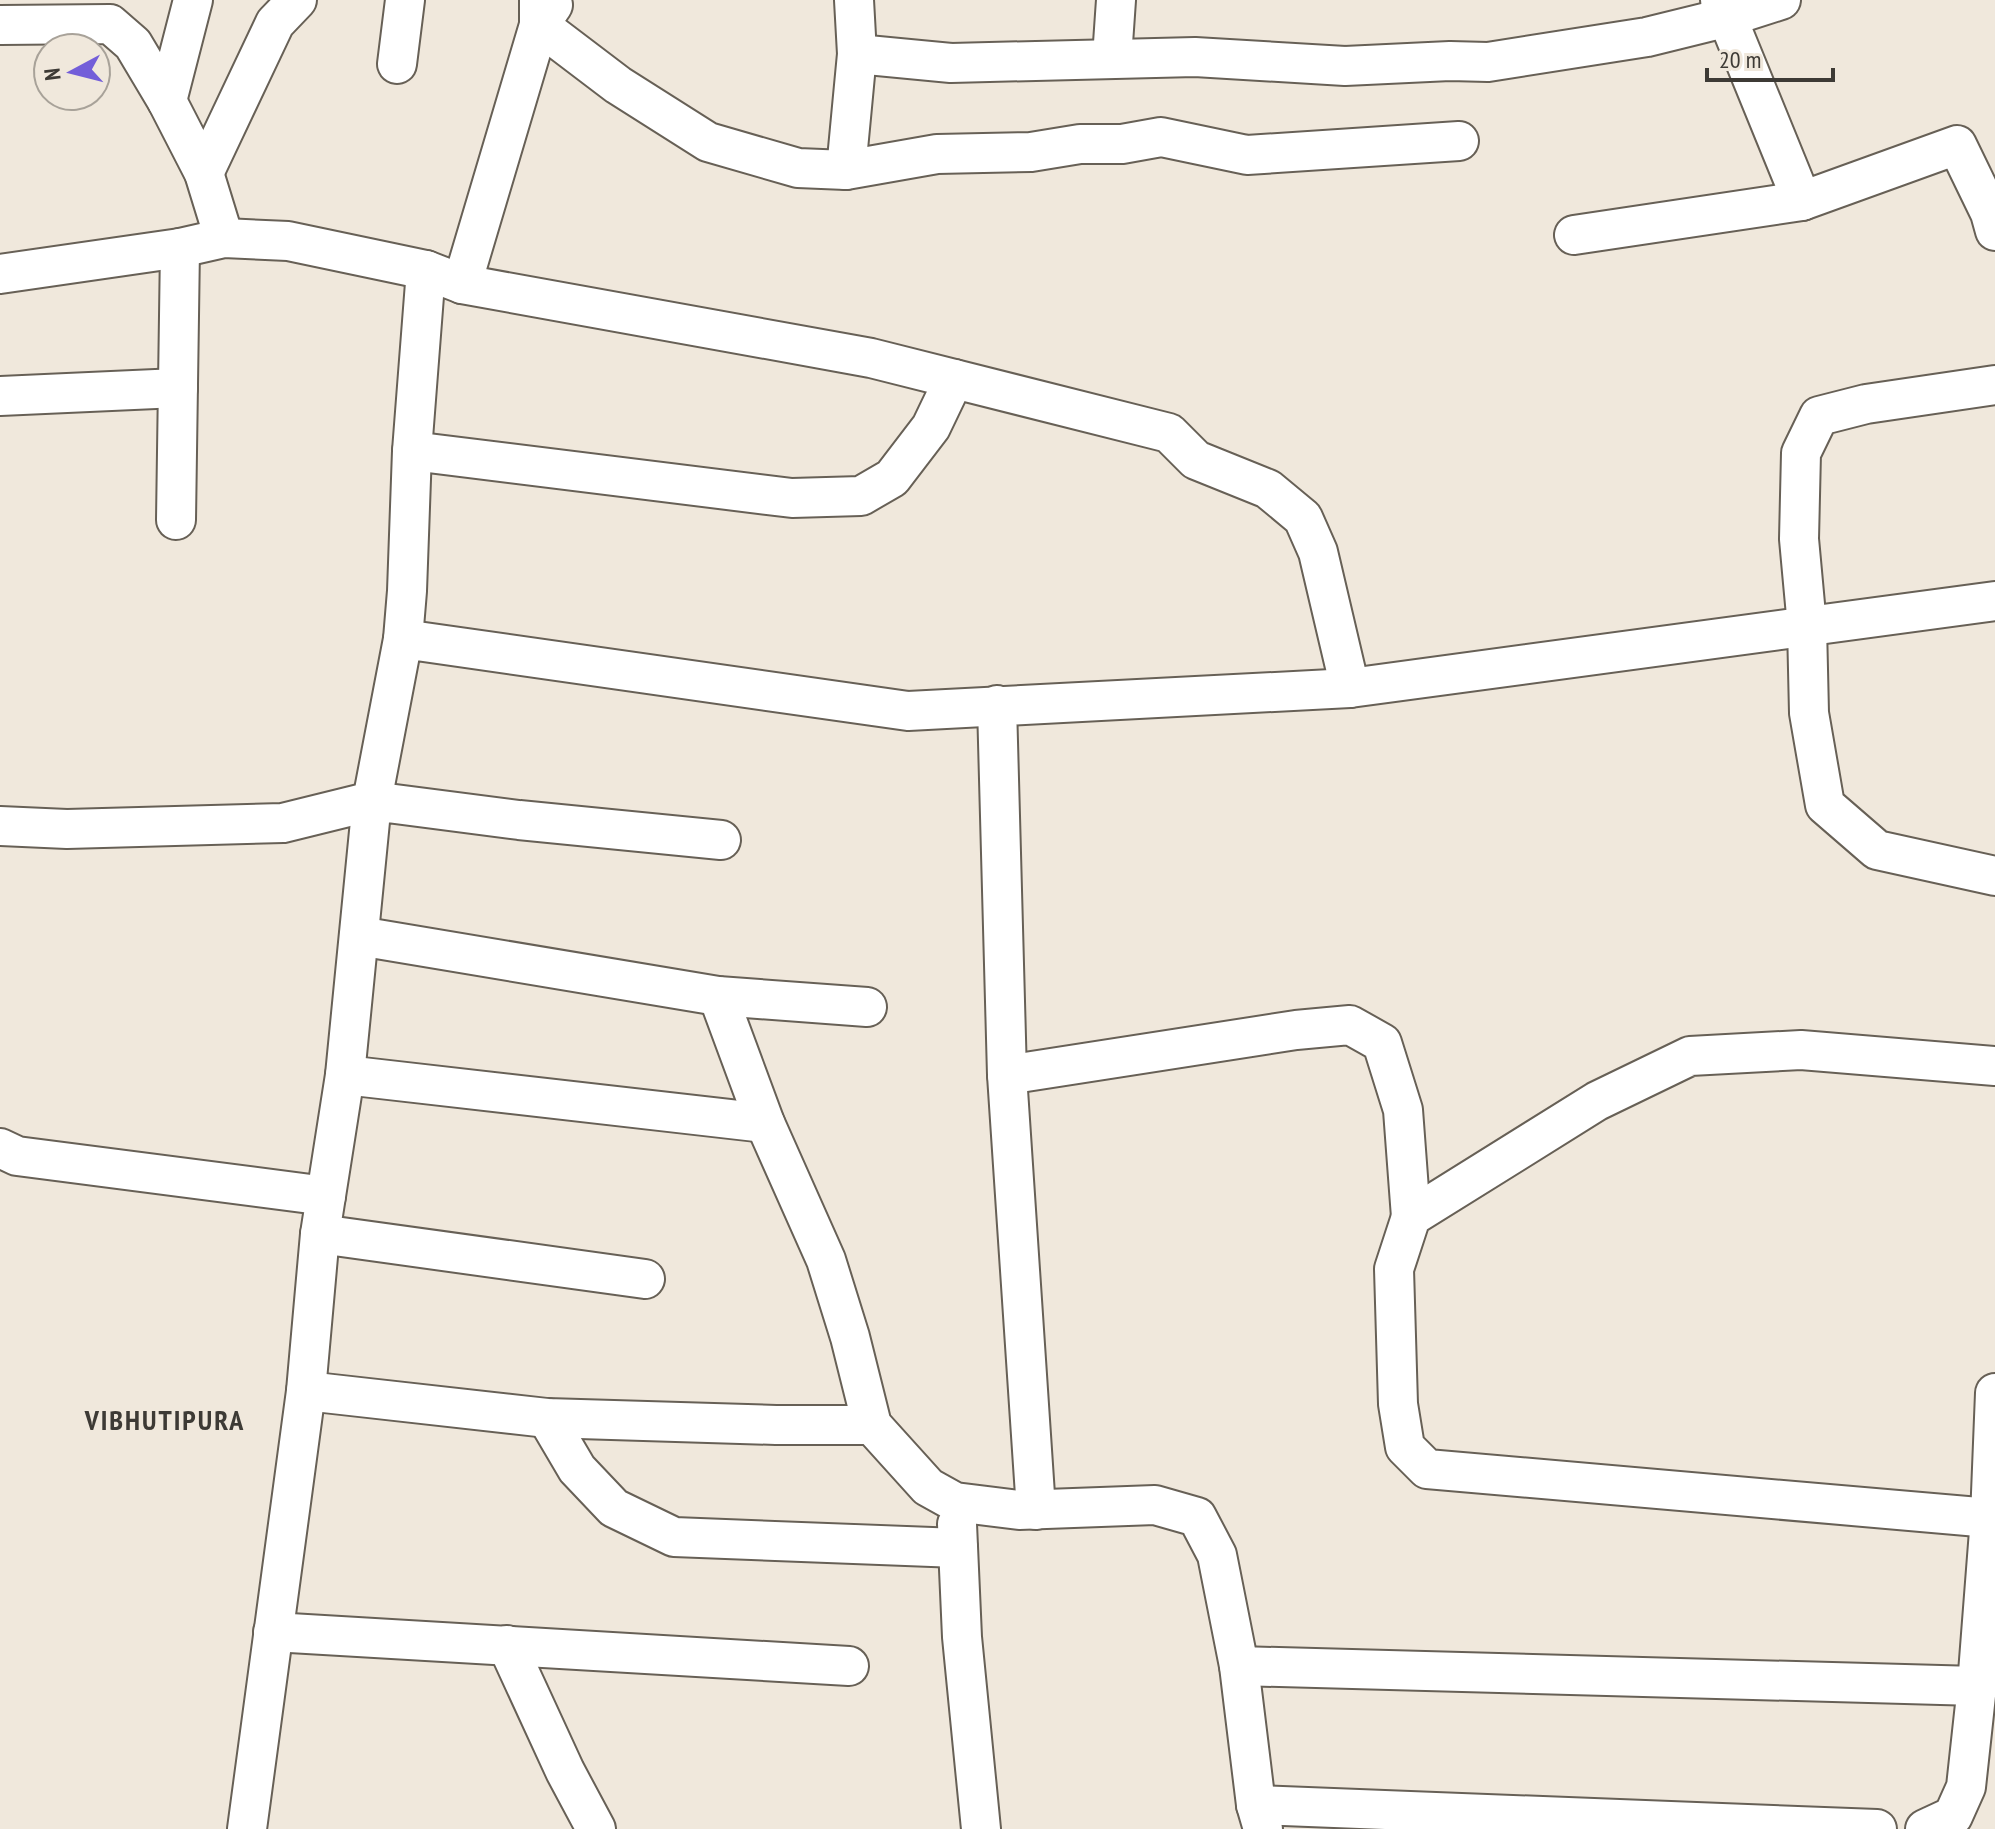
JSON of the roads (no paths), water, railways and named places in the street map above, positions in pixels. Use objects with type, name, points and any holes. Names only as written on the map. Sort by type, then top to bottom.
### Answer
[{"type":"street","points":[[167,101],[193,0]]},
{"type":"street","points":[[204,173],[275,23],[297,0]]},
{"type":"street","points":[[397,64],[405,0]]},
{"type":"street","points":[[846,170],[857,54],[854,0]]},
{"type":"street","points":[[1112,58],[1116,0]]},
{"type":"street","points":[[857,54],[951,63],[1195,57],[1345,66],[1488,62],[1647,37],[1724,8],[1781,0]]},
{"type":"street","points":[[462,284],[545,8],[618,85],[708,142],[798,168],[846,170],[937,154],[1031,152],[1080,144],[1122,144],[1161,137],[1247,155],[1459,141]]},
{"type":"street","points":[[1724,8],[1802,201]]},
{"type":"street","points":[[23,16],[110,24],[133,44],[204,173],[224,238]]},
{"type":"street","points":[[1574,235],[1802,201],[1957,145],[1990,213],[1995,231]]},
{"type":"street","points":[[0,274],[180,248],[224,238],[288,241],[426,270],[462,284],[871,358],[1169,433],[1196,460],[1268,489],[1303,518],[1318,552],[1350,688]]},
{"type":"street","points":[[176,520],[180,248]]},
{"type":"street","points":[[247,1829],[306,1391],[320,1234],[345,1075],[372,801],[403,639],[412,451],[426,270]]},
{"type":"street","points":[[412,451],[792,498],[861,496],[892,478],[931,427],[954,379]]},
{"type":"street","points":[[1995,385],[1866,404],[1819,416],[1801,453],[1799,539],[1807,626],[1809,713],[1825,805],[1877,850],[1995,876]]},
{"type":"street","points":[[0,396],[178,388]]},
{"type":"street","points":[[403,639],[908,711],[1350,688],[1995,601]]},
{"type":"street","points":[[997,705],[1007,1075],[1036,1510]]},
{"type":"street","points":[[0,826],[67,829],[283,823],[372,801],[519,820],[721,840]]},
{"type":"street","points":[[359,936],[718,996],[867,1007]]},
{"type":"street","points":[[718,996],[765,1123],[826,1260],[850,1337],[872,1425],[928,1487],[955,1502],[1036,1510],[1155,1505],[1197,1517],[1217,1555],[1239,1666],[1259,1817],[1877,1829]]},
{"type":"street","points":[[1007,1075],[1296,1030],[1350,1025],[1382,1043],[1403,1110],[1411,1217],[1394,1269],[1398,1404],[1405,1447],[1427,1469],[1990,1518]]},
{"type":"street","points":[[1411,1217],[1597,1101],[1690,1056],[1801,1050],[1995,1066]]},
{"type":"street","points":[[345,1075],[765,1123]]},
{"type":"street","points":[[0,1148],[17,1156],[326,1196]]},
{"type":"street","points":[[320,1234],[645,1279]]},
{"type":"street","points":[[306,1391],[547,1418],[872,1425]]},
{"type":"street","points":[[1925,1829],[1953,1816],[1966,1787],[1990,1518],[1995,1393]]},
{"type":"street","points":[[547,1418],[577,1469],[614,1508],[674,1537],[958,1548]]},
{"type":"street","points":[[955,1502],[962,1637],[981,1829]]},
{"type":"street","points":[[273,1632],[849,1666]]},
{"type":"street","points":[[507,1645],[565,1771],[596,1829]]},
{"type":"street","points":[[1239,1666],[1977,1686]]},
{"type":"district","name":"VIBHUTIPURA","points":[[165,1420]]}]
